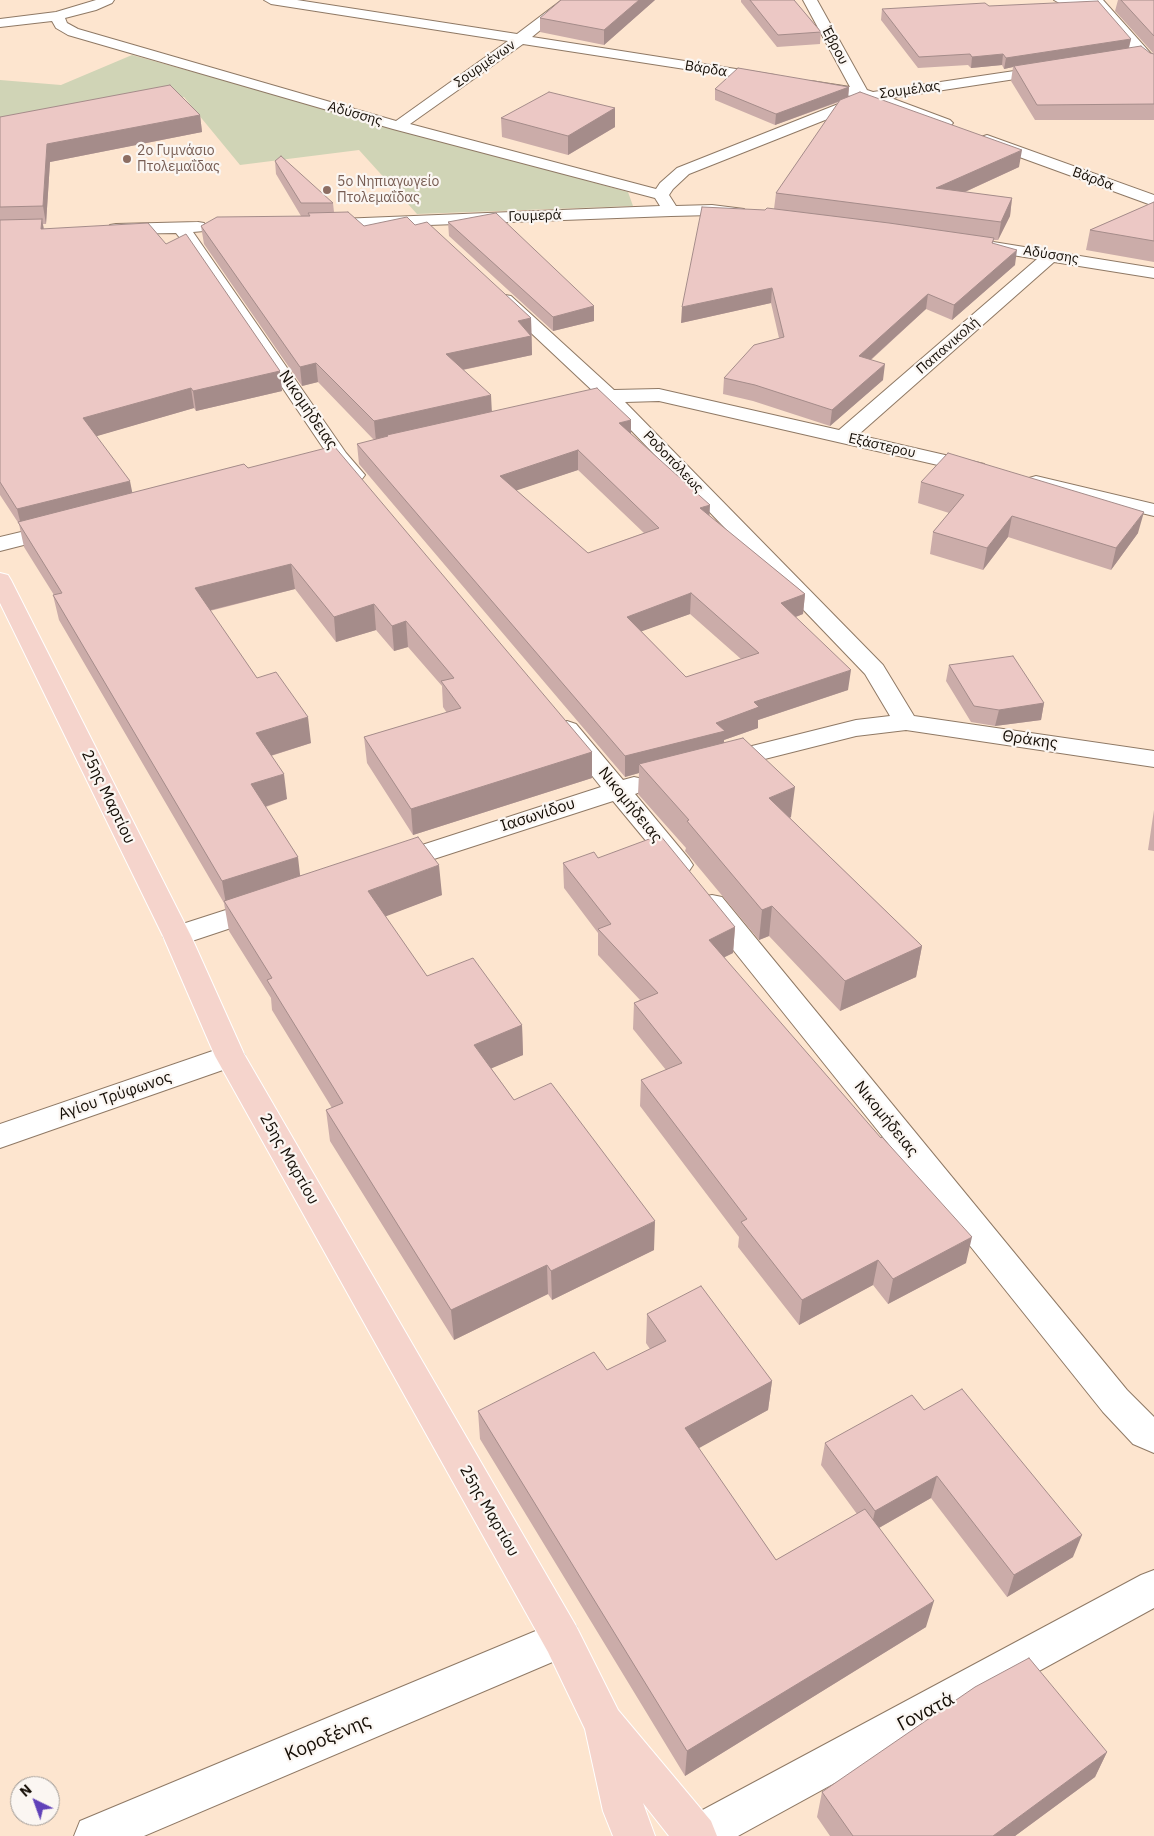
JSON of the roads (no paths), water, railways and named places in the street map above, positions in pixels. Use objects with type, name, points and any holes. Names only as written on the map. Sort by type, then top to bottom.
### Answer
[{"type":"main road","name":"25ης Μαρτίου","points":[[0,580],[177,936],[230,1056],[562,1639],[604,1724],[624,1811],[634,1836]]},
{"type":"main road","name":"25ης Μαρτίου","points":[[604,1724],[697,1836]]},
{"type":"street","points":[[0,23],[56,16],[91,7],[107,0]]},
{"type":"street","name":"Βάρδα","points":[[271,0],[866,94],[956,128]]},
{"type":"street","name":"Σουρμένων","points":[[398,126],[519,40],[570,0]]},
{"type":"street","name":"Έβρου","points":[[810,0],[866,94]]},
{"type":"street","points":[[1061,0],[1097,0],[1142,54],[1154,65]]},
{"type":"street","name":"Αδύσσης","points":[[56,16],[61,25],[73,32],[398,126],[661,195]]},
{"type":"street","points":[[1123,58],[1142,54]]},
{"type":"street","name":"Σουμέλας","points":[[661,195],[683,170],[866,94],[1066,67]]},
{"type":"street","name":"Βάρδα","points":[[974,135],[1154,201]]},
{"type":"street","points":[[661,195],[671,211]]},
{"type":"street","name":"Γουμερά","points":[[300,224],[712,210],[748,215]]},
{"type":"street","points":[[419,221],[441,241]]},
{"type":"street","points":[[95,230],[210,227]]},
{"type":"street","name":"Νικομήδειας","points":[[181,228],[197,248],[340,457],[371,494]]},
{"type":"street","name":"Αδύσσης","points":[[964,242],[1154,273]]},
{"type":"street","name":"Παπανικολή","points":[[844,437],[1052,255]]},
{"type":"street","name":"Ροδοπόλεως","points":[[492,288],[609,396],[875,670],[906,722]]},
{"type":"street","name":"Εξάστερου","points":[[551,409],[609,396],[659,395],[1154,510]]},
{"type":"street","points":[[0,544],[75,525]]},
{"type":"street","name":"Νικομήδειας","points":[[554,713],[618,789],[1115,1401],[1146,1433],[1154,1437]]},
{"type":"street","points":[[694,769],[856,728],[906,722]]},
{"type":"street","name":"Θράκης","points":[[906,722],[1154,758]]},
{"type":"street","name":"Ιασωνίδου","points":[[374,870],[618,789],[656,779]]},
{"type":"street","points":[[177,936],[289,898]]},
{"type":"street","name":"Αγίου Τρύφωνος","points":[[0,1136],[230,1056]]},
{"type":"street","name":"Γονατά","points":[[697,1836],[1154,1588]]},
{"type":"street","name":"Κοροξένης","points":[[95,1836],[562,1639]]},
{"type":"place","name":"2ο Γυμνάσιο Πτολεμαΐδας","points":[[127,159]]},
{"type":"place","name":"5ο Νηπιαγωγείο Πτολεμαΐδας","points":[[327,190]]}]
